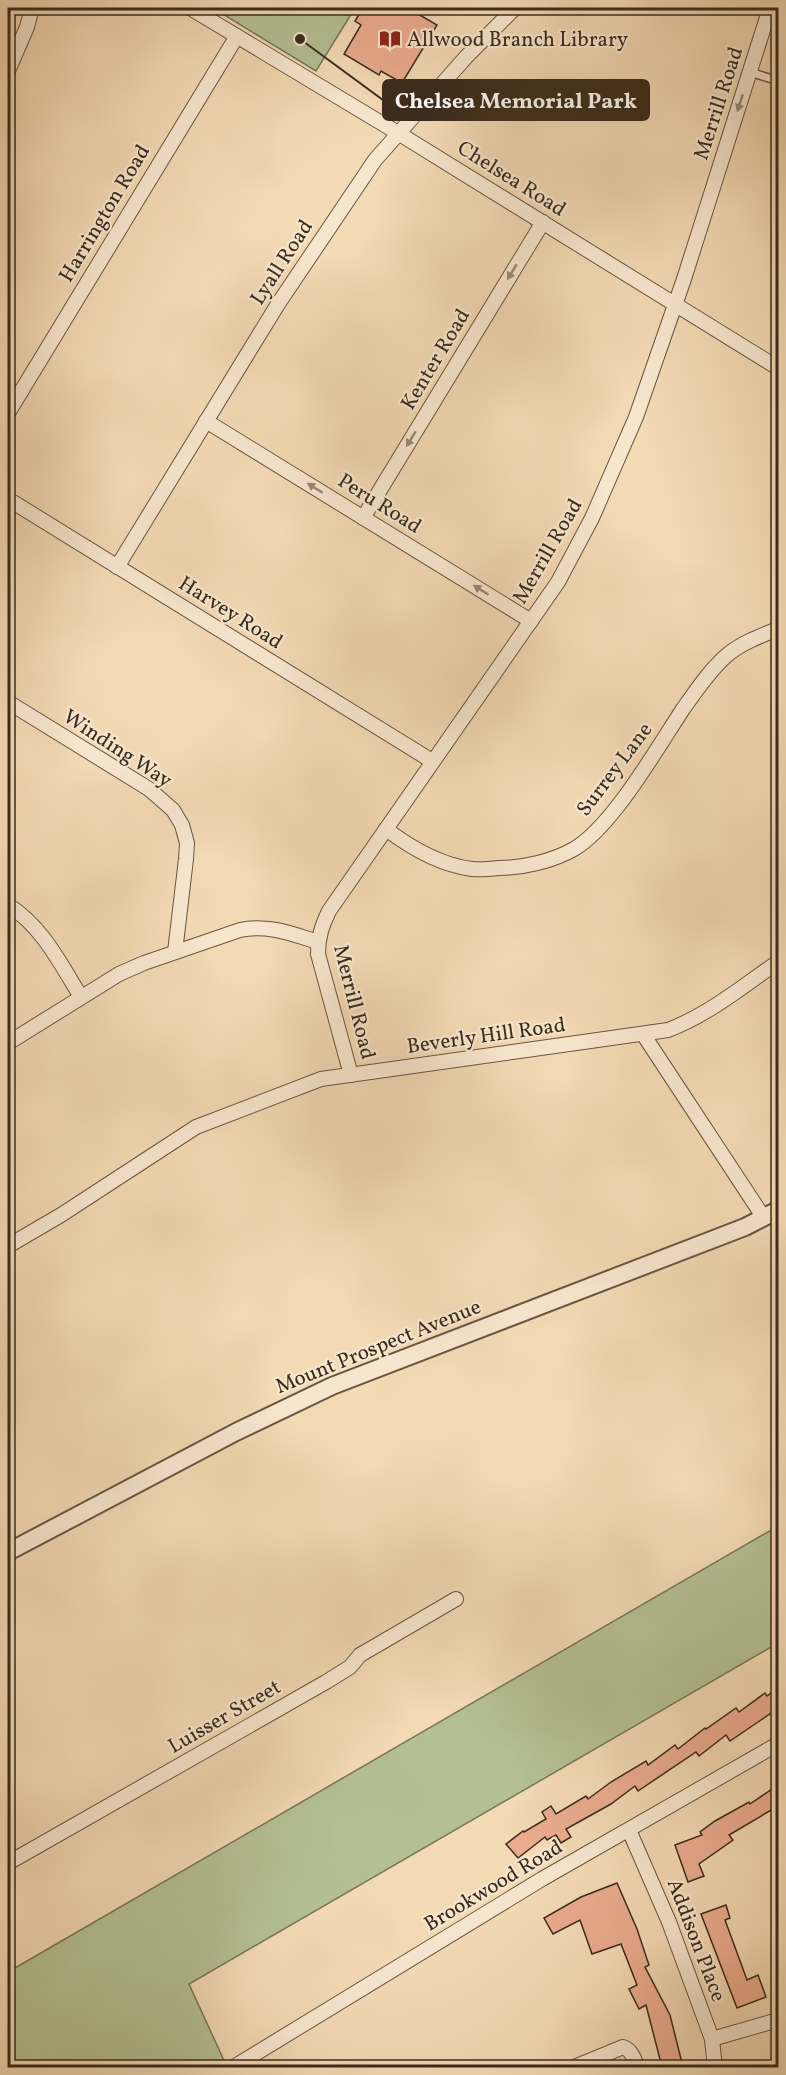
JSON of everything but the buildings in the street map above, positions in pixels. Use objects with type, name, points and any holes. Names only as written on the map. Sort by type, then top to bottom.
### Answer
[{"type":"street","points":[[9,66],[27,27],[32,8]]},
{"type":"street","name":"Chelsea Road","points":[[190,8],[398,133],[778,368]]},
{"type":"street","name":"Lyall Road","points":[[117,567],[278,304],[375,160],[466,57],[515,8]]},
{"type":"street","name":"Merrill Road","points":[[351,1075],[324,981],[318,954],[318,935],[329,911],[558,582],[610,480],[636,417],[750,72],[772,14]]},
{"type":"street","name":"Harrington Road","points":[[8,413],[237,36]]},
{"type":"street","name":"Kenter Road","points":[[363,518],[543,222]]},
{"type":"street","name":"Peru Road","points":[[206,421],[531,621]]},
{"type":"street","name":"Harvey Road","points":[[8,499],[432,761]]},
{"type":"street","name":"Surrey Lane","points":[[386,829],[412,849],[472,869],[510,868],[533,864],[574,849],[591,836],[623,798],[713,669],[741,645],[778,629]]},
{"type":"street","name":"Winding Way","points":[[8,702],[148,789],[173,810],[182,825],[186,843],[175,952]]},
{"type":"street","points":[[8,905],[31,922],[41,934],[81,997]]},
{"type":"street","points":[[8,1043],[119,974],[240,930],[255,927],[271,928],[318,942]]},
{"type":"street","name":"Beverly Hill Road","points":[[8,1246],[61,1215],[196,1127],[321,1079],[668,1030],[682,1025],[717,1004],[778,962]]},
{"type":"street","points":[[644,1034],[771,1214]]},
{"type":"street","name":"Mount Prospect Avenue","points":[[8,1552],[236,1432],[332,1386],[745,1227],[771,1214]]},
{"type":"street","name":"Luisser Street","points":[[8,1863],[326,1682],[350,1667],[360,1655],[456,1599]]},
{"type":"street","name":"Brookwood Road","points":[[232,2067],[542,1879],[778,1744]]},
{"type":"street","name":"Addison Place","points":[[629,1830],[669,1922],[712,2039],[715,2067]]},
{"type":"street","points":[[712,2039],[778,2020]]},
{"type":"street","points":[[572,2067],[623,2047],[632,2054],[638,2067]]},
{"type":"lane","points":[[750,72],[778,81]]},
{"type":"green space","points":[[213,8],[355,8],[316,71]]},
{"type":"green space","points":[[778,1526],[778,1643],[189,1984],[227,2067],[8,2067],[8,1972]]},
{"type":"place","name":"Chelsea Memorial Park","points":[[300,39]]},
{"type":"place","name":"Allwood Branch Library","points":[[390,39]]}]
